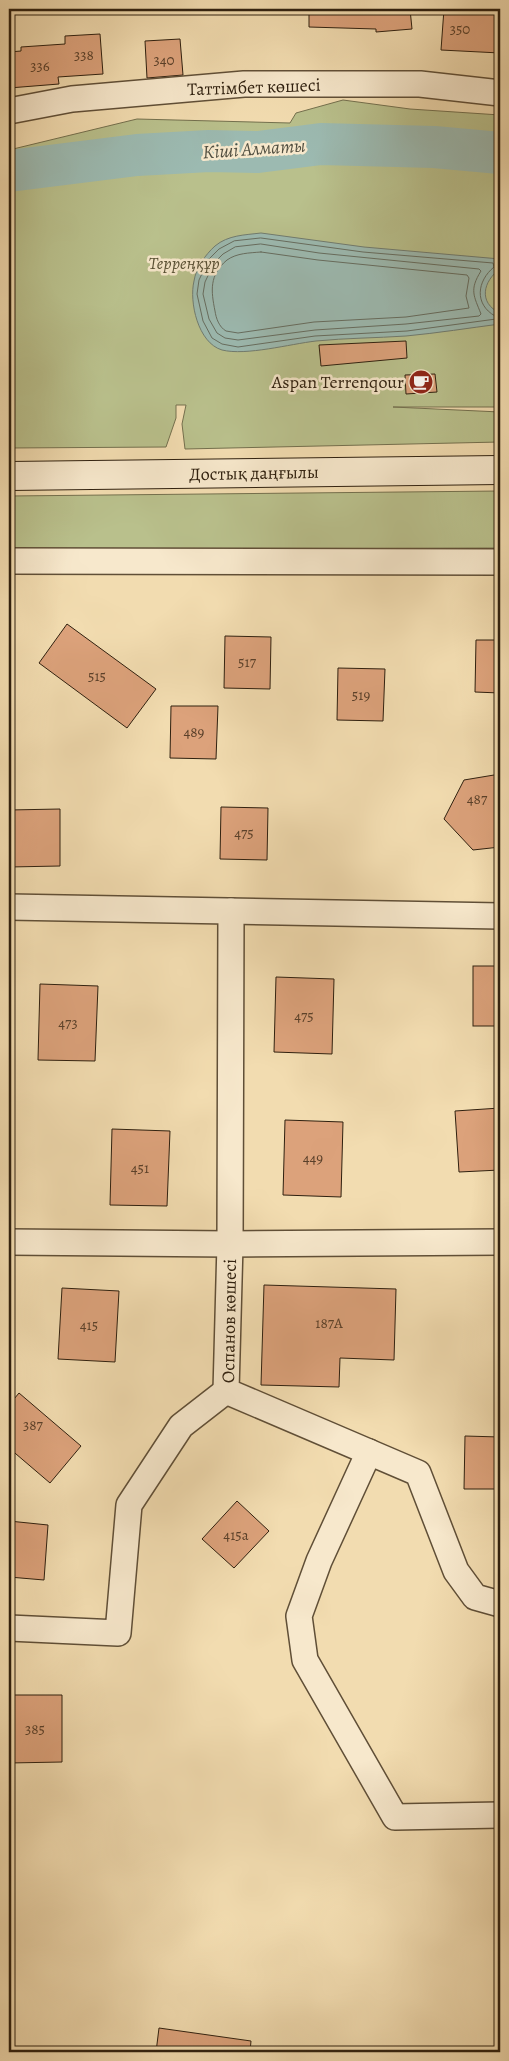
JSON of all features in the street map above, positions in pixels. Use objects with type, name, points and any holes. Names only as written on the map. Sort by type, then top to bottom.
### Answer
[{"type":"main road","name":"Достық даңғылы","points":[[9,476],[500,470]]},
{"type":"street","name":"Таттімбет көшесі","points":[[9,110],[72,99],[244,84],[420,84],[500,93]]},
{"type":"street","points":[[9,560],[500,562]]},
{"type":"street","points":[[9,908],[500,916]]},
{"type":"street","name":"Оспанов көшесі","points":[[231,911],[230,1244],[226,1391],[418,1473],[456,1571],[475,1597],[500,1604]]},
{"type":"street","points":[[9,1242],[230,1244],[500,1242]]},
{"type":"street","points":[[9,1628],[118,1633],[129,1505],[180,1426],[226,1391]]},
{"type":"street","points":[[369,1452],[319,1561],[299,1616],[305,1660],[395,1817],[500,1815]]},
{"type":"green space","name":"Терреңқұр","points":[[343,100],[410,109],[500,115],[500,407],[393,407],[500,412],[500,442],[185,449],[182,424],[186,405],[176,405],[176,418],[166,447],[9,448],[9,150],[137,119],[290,123],[296,113]]},
{"type":"green space","points":[[500,491],[500,548],[9,550],[9,496]]},
{"type":"water","points":[[261,233],[364,247],[500,259],[500,269],[490,280],[485,292],[488,304],[500,313],[500,324],[406,336],[316,341],[255,351],[222,350],[214,346],[207,339],[197,321],[193,300],[195,276],[204,258],[220,242],[237,236]]},
{"type":"building","points":[[309,9],[410,9],[412,29],[376,32],[376,29],[309,27]]},
{"type":"building","points":[[444,9],[500,9],[500,53],[441,50]]},
{"type":"building","points":[[100,34],[103,74],[58,77],[59,84],[9,88],[9,52],[21,51],[21,47],[65,44],[65,36]]},
{"type":"building","points":[[180,39],[183,75],[147,78],[145,41]]},
{"type":"building","points":[[406,341],[407,358],[321,366],[319,345]]},
{"type":"building","name":"Aspan Terrenqour","points":[[435,374],[437,392],[406,394],[405,375]]},
{"type":"building","points":[[67,624],[156,689],[127,728],[39,663]]},
{"type":"building","points":[[225,636],[271,637],[270,689],[224,688]]},
{"type":"building","points":[[476,640],[500,640],[500,693],[475,692]]},
{"type":"building","points":[[338,668],[385,669],[383,721],[337,720]]},
{"type":"building","points":[[171,706],[218,706],[216,759],[170,758]]},
{"type":"building","points":[[500,774],[500,847],[473,850],[444,819],[464,780]]},
{"type":"building","points":[[221,807],[268,808],[267,860],[220,859]]},
{"type":"building","points":[[60,809],[60,866],[9,867],[9,810]]},
{"type":"building","points":[[473,966],[500,966],[500,1026],[473,1026]]},
{"type":"building","points":[[276,977],[334,979],[332,1054],[274,1052]]},
{"type":"building","points":[[40,984],[98,986],[95,1061],[38,1060]]},
{"type":"building","points":[[500,1108],[500,1170],[459,1172],[455,1111]]},
{"type":"building","points":[[285,1120],[343,1122],[341,1197],[283,1195]]},
{"type":"building","points":[[112,1129],[170,1131],[167,1206],[110,1205]]},
{"type":"building","points":[[264,1285],[396,1289],[394,1360],[340,1358],[339,1387],[261,1385]]},
{"type":"building","points":[[62,1288],[119,1291],[115,1362],[58,1359]]},
{"type":"building","points":[[19,1393],[81,1446],[50,1483],[9,1448],[9,1405]]},
{"type":"building","points":[[465,1436],[500,1437],[500,1489],[464,1489]]},
{"type":"building","points":[[237,1501],[269,1531],[234,1568],[202,1539]]},
{"type":"building","points":[[9,1521],[48,1525],[44,1580],[9,1577]]},
{"type":"building","points":[[9,1695],[62,1695],[62,1762],[9,1763]]},
{"type":"building","points":[[159,2028],[251,2041],[250,2052],[156,2052]]},
{"type":"waterway","name":"Кіші Алматы","points":[[9,171],[137,155],[209,151],[258,152],[321,144],[434,147],[500,153]]},
{"type":"place","name":"Aspan Terrenqour","points":[[421,382]]}]
